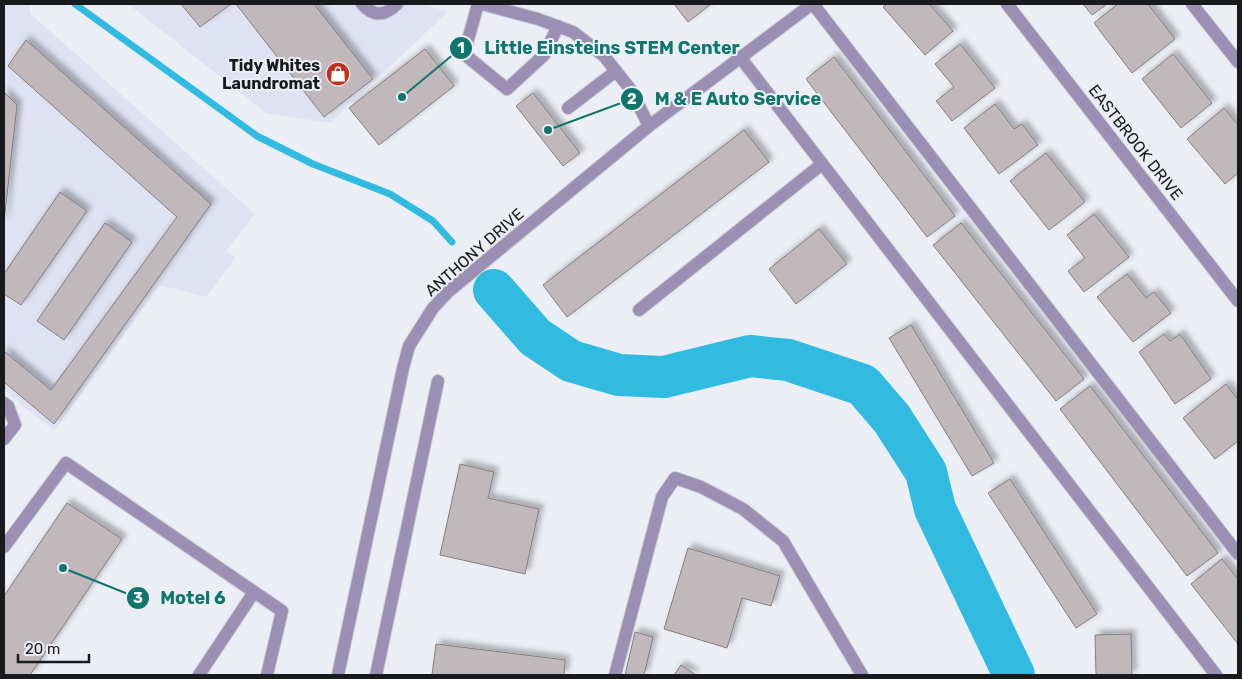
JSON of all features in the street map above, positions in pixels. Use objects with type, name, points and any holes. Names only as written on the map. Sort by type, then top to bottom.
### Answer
[{"type":"street","points":[[362,4],[371,12],[382,14],[392,10],[398,4]]},
{"type":"street","points":[[478,4],[464,54],[508,90],[544,54],[558,26]]},
{"type":"street","points":[[482,4],[538,19],[573,32],[604,56],[631,90],[649,126]]},
{"type":"street","points":[[812,4],[1238,554]]},
{"type":"street","name":"ANTHONY DRIVE","points":[[338,675],[409,346],[433,308],[449,291],[649,126],[812,4]]},
{"type":"street","name":"EASTBROOK DRIVE","points":[[1007,4],[1238,301]]},
{"type":"street","points":[[1192,4],[1238,62]]},
{"type":"street","points":[[740,57],[1216,675]]},
{"type":"street","points":[[568,108],[616,71]]},
{"type":"street","points":[[639,310],[822,164]]},
{"type":"street","points":[[376,675],[438,381]]},
{"type":"street","points":[[4,403],[8,406],[15,426],[4,439]]},
{"type":"street","points":[[4,547],[66,463],[282,611],[267,675]]},
{"type":"street","points":[[615,675],[662,497],[675,478],[701,487],[743,509],[783,541],[859,674]]},
{"type":"street","points":[[200,675],[254,592]]},
{"type":"shaded area","points":[[4,4],[29,4],[31,14],[255,214],[226,251],[235,258],[206,297],[160,285],[54,431],[4,390]]},
{"type":"shaded area","points":[[128,4],[427,4],[434,8],[449,11],[330,123],[266,113]]},
{"type":"building","points":[[181,4],[231,4],[200,27]]},
{"type":"building","points":[[236,4],[314,4],[373,79],[324,117]]},
{"type":"building","points":[[674,4],[711,4],[688,22]]},
{"type":"building","points":[[887,4],[929,4],[953,31],[925,55],[883,7]]},
{"type":"building","points":[[1083,4],[1107,4],[1092,15]]},
{"type":"building","points":[[1118,4],[1148,4],[1175,39],[1132,73],[1094,23]]},
{"type":"building","points":[[26,40],[211,204],[54,424],[4,382],[4,351],[51,390],[177,217],[8,66]]},
{"type":"building","points":[[960,44],[995,88],[952,121],[936,101],[954,87],[935,64]]},
{"type":"building","points":[[425,49],[454,86],[379,145],[349,108]]},
{"type":"building","points":[[1173,54],[1212,103],[1181,128],[1142,79]]},
{"type":"building","points":[[834,57],[955,216],[927,237],[806,79]]},
{"type":"building","points":[[4,92],[17,105],[4,222]]},
{"type":"building","points":[[533,93],[580,153],[563,166],[516,106]]},
{"type":"building","points":[[995,104],[1014,129],[1022,124],[1038,145],[999,174],[964,128]]},
{"type":"building","points":[[1224,108],[1238,125],[1238,173],[1225,184],[1187,139]]},
{"type":"building","points":[[744,130],[769,162],[567,317],[543,285]]},
{"type":"building","points":[[1046,153],[1085,202],[1049,230],[1010,181]]},
{"type":"building","points":[[60,192],[87,211],[21,305],[4,294],[4,274]]},
{"type":"building","points":[[1094,214],[1129,257],[1084,292],[1068,271],[1085,258],[1067,235]]},
{"type":"building","points":[[105,223],[132,242],[64,340],[37,321]]},
{"type":"building","points":[[961,223],[1084,379],[1056,401],[933,245]]},
{"type":"building","points":[[819,229],[847,264],[796,304],[769,269]]},
{"type":"building","points":[[1127,274],[1146,298],[1154,292],[1171,313],[1133,342],[1097,297]]},
{"type":"building","points":[[911,325],[994,463],[972,476],[889,338]]},
{"type":"building","points":[[1164,334],[1170,341],[1180,334],[1211,379],[1175,404],[1139,352]]},
{"type":"building","points":[[1226,384],[1238,400],[1238,441],[1215,459],[1183,418]]},
{"type":"building","points":[[1090,386],[1218,553],[1187,576],[1060,409]]},
{"type":"building","points":[[460,464],[494,472],[488,498],[539,509],[525,574],[440,555]]},
{"type":"building","points":[[1010,479],[1097,614],[1076,628],[988,493]]},
{"type":"building","points":[[67,503],[122,539],[30,675],[4,675],[4,596]]},
{"type":"building","points":[[688,548],[780,576],[771,606],[742,598],[727,648],[664,629]]},
{"type":"building","points":[[1222,559],[1238,579],[1238,644],[1191,584]]},
{"type":"building","points":[[635,632],[653,637],[644,675],[625,675]]},
{"type":"building","points":[[1131,634],[1132,675],[1096,675],[1095,635]]},
{"type":"building","points":[[436,644],[565,660],[564,675],[432,675]]},
{"type":"building","points":[[681,665],[696,675],[674,675]]},
{"type":"waterway","points":[[75,4],[257,136],[313,164],[390,194],[433,221],[452,242]]},
{"type":"waterway","points":[[494,290],[535,337],[571,361],[619,375],[664,377],[750,356],[788,360],[863,385],[892,419],[926,472],[935,509],[1014,675]]},
{"type":"place","name":"Tidy Whites Laundromat","points":[[338,74]]},
{"type":"place","name":"Little Einsteins STEM Center","points":[[402,97]]},
{"type":"place","name":"M & E Auto Service","points":[[548,130]]},
{"type":"place","name":"Motel 6","points":[[63,568]]}]
